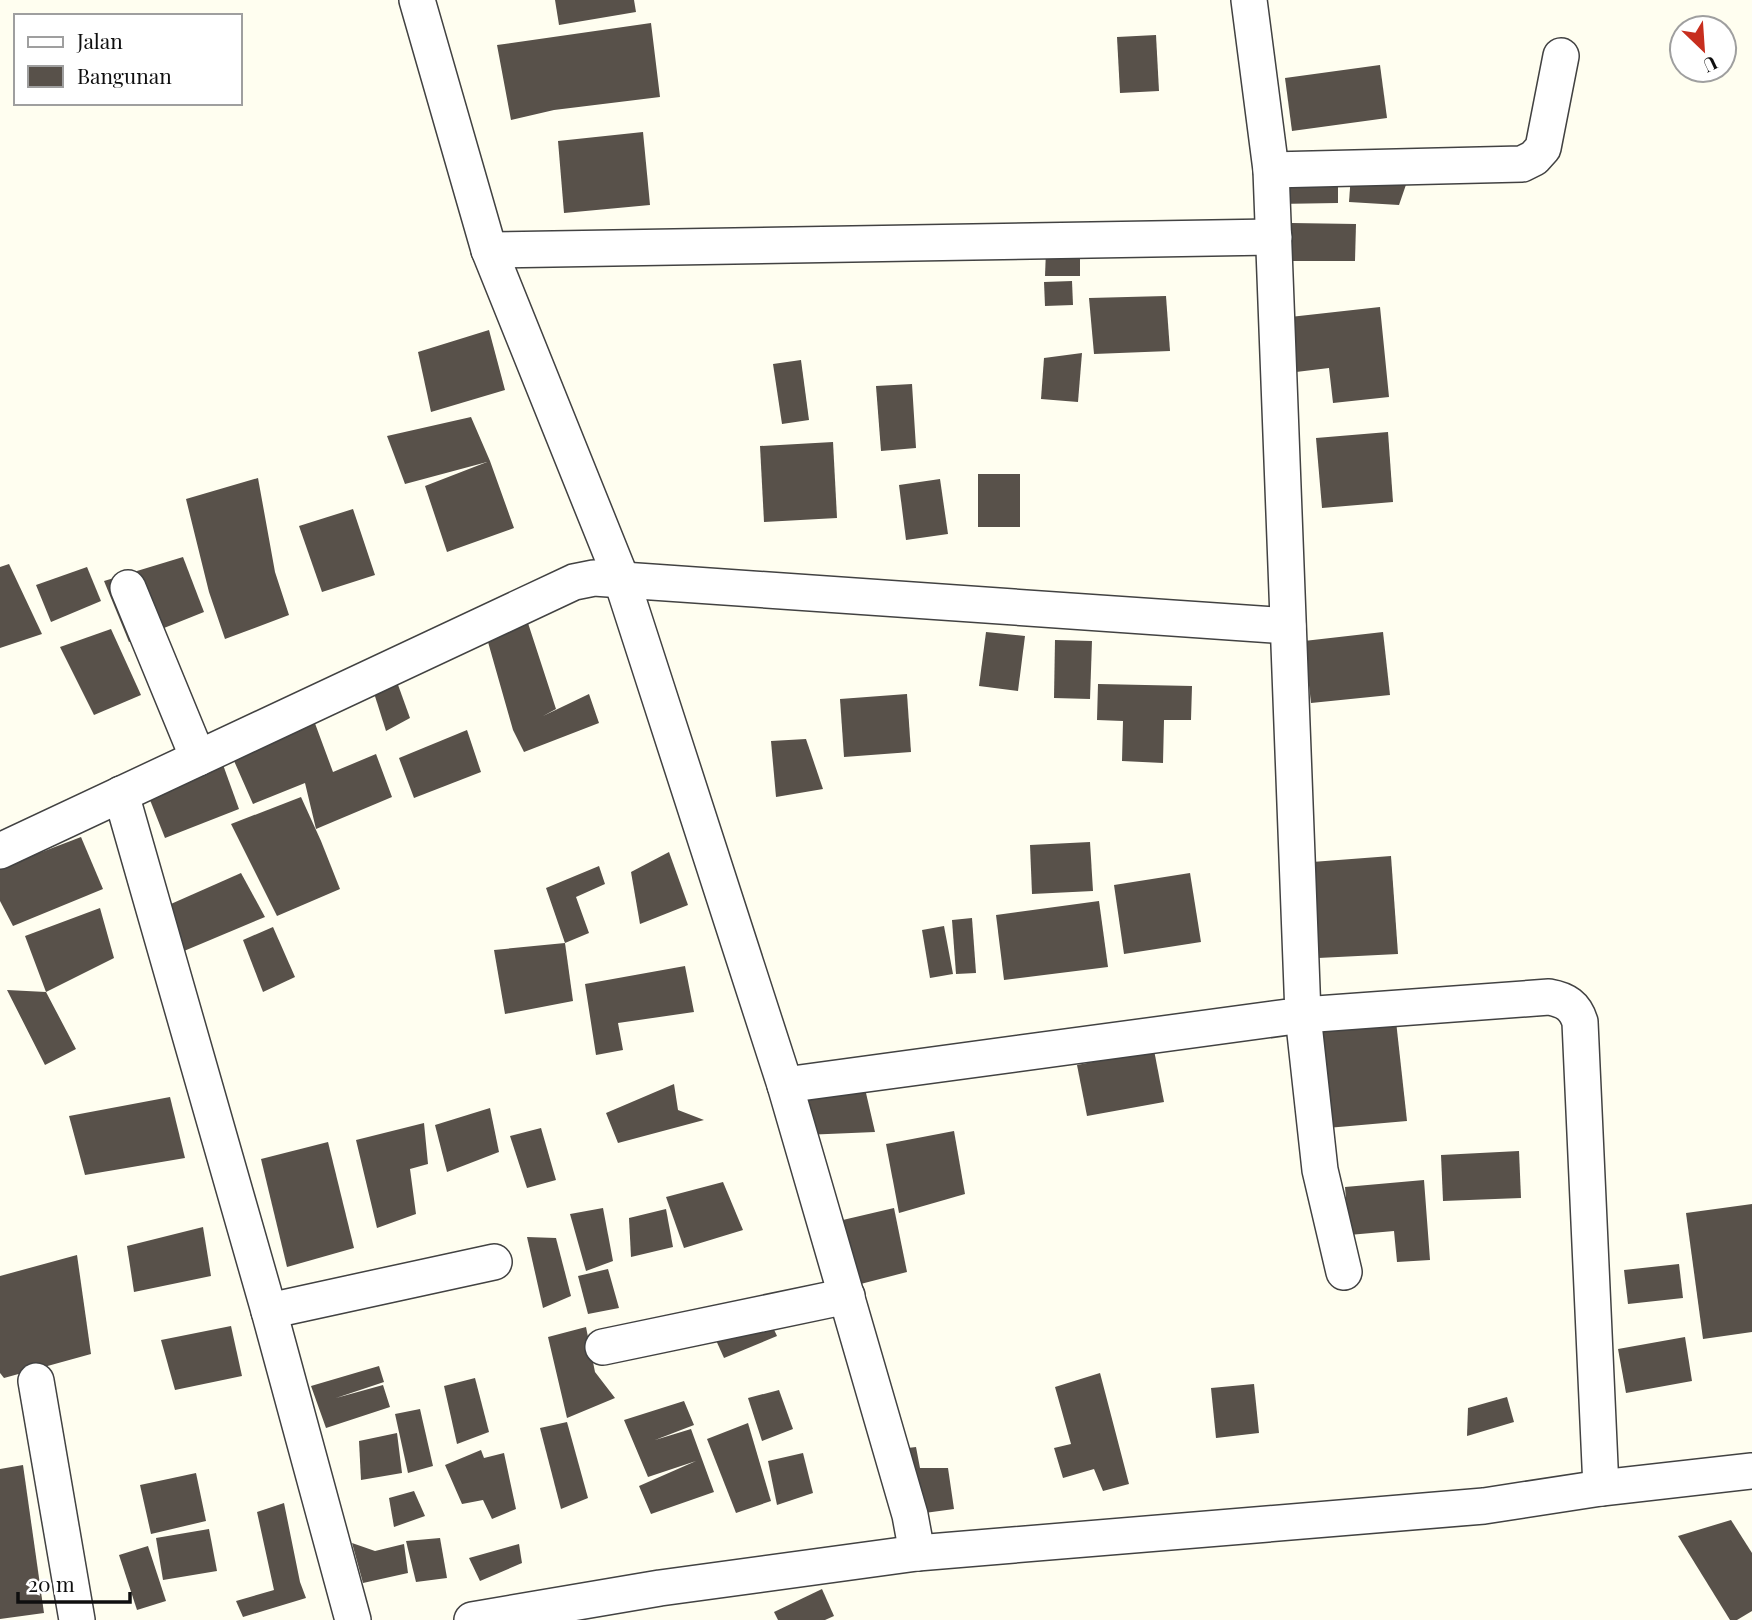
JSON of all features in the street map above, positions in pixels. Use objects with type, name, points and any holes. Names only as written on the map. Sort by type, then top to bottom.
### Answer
[{"type":"street","points":[[417,0],[489,250],[621,578],[785,1086],[910,1515],[917,1553]]},
{"type":"street","points":[[1249,0],[1271,170],[1303,1015],[1320,1170],[1344,1272]]},
{"type":"street","points":[[1271,170],[1522,164],[1534,158],[1543,148],[1561,56]]},
{"type":"street","points":[[489,250],[1273,237]]},
{"type":"street","points":[[0,852],[574,582],[594,578],[1288,626]]},
{"type":"street","points":[[128,588],[198,758]]},
{"type":"street","points":[[121,794],[269,1311],[353,1620]]},
{"type":"street","points":[[785,1086],[1303,1015],[1549,997],[1569,1003],[1577,1012],[1581,1036],[1601,1488]]},
{"type":"street","points":[[269,1311],[494,1262]]},
{"type":"street","points":[[603,1347],[847,1296]]},
{"type":"street","points":[[36,1381],[77,1620]]},
{"type":"street","points":[[472,1620],[660,1588],[917,1553],[1484,1506],[1601,1488],[1752,1471]]},
{"type":"building","points":[[555,0],[634,0],[636,12],[559,25]]},
{"type":"building","points":[[651,23],[660,97],[554,110],[511,120],[497,45]]},
{"type":"building","points":[[1156,35],[1159,91],[1120,93],[1117,37]]},
{"type":"building","points":[[1380,65],[1387,118],[1292,131],[1285,78]]},
{"type":"building","points":[[643,132],[650,205],[564,213],[558,141]]},
{"type":"building","points":[[1351,174],[1409,176],[1399,205],[1349,202]]},
{"type":"building","points":[[1276,175],[1338,175],[1338,203],[1277,204]]},
{"type":"building","points":[[1292,223],[1356,224],[1355,261],[1291,261]]},
{"type":"building","points":[[1046,250],[1080,251],[1080,276],[1045,276]]},
{"type":"building","points":[[1072,281],[1073,305],[1045,306],[1044,282]]},
{"type":"building","points":[[1166,296],[1170,351],[1094,354],[1089,298]]},
{"type":"building","points":[[1380,307],[1389,397],[1333,403],[1329,368],[1296,372],[1290,317]]},
{"type":"building","points":[[489,330],[505,390],[431,412],[418,352]]},
{"type":"building","points":[[1082,353],[1078,402],[1041,399],[1044,358]]},
{"type":"building","points":[[801,360],[809,420],[782,424],[773,364]]},
{"type":"building","points":[[912,384],[916,448],[881,451],[876,386]]},
{"type":"building","points":[[471,417],[514,528],[447,552],[425,486],[487,462],[405,484],[387,436]]},
{"type":"building","points":[[1388,432],[1393,502],[1322,508],[1316,438]]},
{"type":"building","points":[[833,442],[837,518],[764,522],[760,446]]},
{"type":"building","points":[[978,474],[1020,474],[1020,527],[978,527]]},
{"type":"building","points":[[258,478],[275,572],[289,615],[225,639],[209,592],[186,499]]},
{"type":"building","points":[[940,479],[948,534],[906,540],[899,485]]},
{"type":"building","points":[[353,509],[375,575],[322,592],[299,526]]},
{"type":"building","points":[[183,557],[204,612],[129,642],[104,581]]},
{"type":"building","points":[[9,564],[42,634],[0,648],[0,567]]},
{"type":"building","points":[[87,567],[101,601],[51,622],[36,585]]},
{"type":"building","points":[[527,620],[556,709],[543,716],[589,694],[599,723],[524,752],[513,730],[486,635]]},
{"type":"building","points":[[111,629],[141,695],[94,715],[60,647]]},
{"type":"building","points":[[986,632],[1025,636],[1018,691],[979,686]]},
{"type":"building","points":[[1383,632],[1390,695],[1311,703],[1304,641]]},
{"type":"building","points":[[1055,640],[1092,641],[1090,699],[1054,698]]},
{"type":"building","points":[[397,682],[410,718],[386,731],[374,693]]},
{"type":"building","points":[[1098,684],[1192,686],[1191,720],[1164,720],[1163,763],[1122,761],[1123,721],[1097,720]]},
{"type":"building","points":[[907,694],[911,752],[844,757],[840,699]]},
{"type":"building","points":[[313,718],[333,772],[376,754],[392,797],[316,829],[305,783],[253,804],[231,754]]},
{"type":"building","points":[[467,730],[481,772],[414,798],[399,758]]},
{"type":"building","points":[[806,739],[823,789],[776,797],[771,741]]},
{"type":"building","points":[[222,762],[239,809],[165,838],[148,795]]},
{"type":"building","points":[[301,797],[340,889],[277,916],[231,824]]},
{"type":"building","points":[[81,837],[103,889],[13,926],[0,901],[0,868]]},
{"type":"building","points":[[1090,842],[1093,891],[1032,894],[1030,845]]},
{"type":"building","points":[[669,852],[688,905],[640,924],[631,872]]},
{"type":"building","points":[[1391,856],[1398,954],[1318,958],[1312,862]]},
{"type":"building","points":[[599,866],[605,884],[576,897],[589,933],[565,943],[546,888]]},
{"type":"building","points":[[241,873],[265,917],[184,951],[155,911]]},
{"type":"building","points":[[1190,873],[1201,942],[1124,954],[1114,885]]},
{"type":"building","points":[[1099,901],[1108,967],[1004,980],[996,915]]},
{"type":"building","points":[[100,908],[114,958],[46,992],[25,936]]},
{"type":"building","points":[[972,918],[976,973],[956,974],[952,920]]},
{"type":"building","points":[[944,926],[953,974],[930,978],[922,930]]},
{"type":"building","points":[[273,927],[295,977],[263,992],[243,940]]},
{"type":"building","points":[[565,943],[573,1001],[505,1014],[494,950]]},
{"type":"building","points":[[685,966],[694,1012],[618,1023],[623,1050],[596,1055],[585,984]]},
{"type":"building","points":[[7,990],[46,992],[76,1049],[45,1065]]},
{"type":"building","points":[[1396,1021],[1407,1121],[1327,1128],[1320,1022]]},
{"type":"building","points":[[1154,1050],[1164,1102],[1087,1116],[1077,1065]]},
{"type":"building","points":[[863,1080],[875,1132],[804,1135],[798,1090]]},
{"type":"building","points":[[674,1084],[678,1110],[704,1120],[618,1143],[606,1113]]},
{"type":"building","points":[[170,1097],[185,1158],[85,1175],[69,1116]]},
{"type":"building","points":[[490,1108],[499,1152],[447,1172],[435,1125]]},
{"type":"building","points":[[424,1123],[428,1164],[410,1169],[416,1214],[377,1228],[356,1140]]},
{"type":"building","points":[[541,1128],[556,1180],[527,1188],[510,1136]]},
{"type":"building","points":[[954,1131],[965,1194],[899,1213],[886,1144]]},
{"type":"building","points":[[328,1142],[354,1248],[287,1267],[261,1159]]},
{"type":"building","points":[[1519,1151],[1521,1198],[1443,1201],[1441,1155]]},
{"type":"building","points":[[1424,1180],[1430,1260],[1397,1262],[1394,1231],[1349,1235],[1345,1187]]},
{"type":"building","points":[[723,1182],[743,1230],[684,1248],[666,1197]]},
{"type":"building","points":[[1752,1204],[1752,1332],[1703,1339],[1686,1213]]},
{"type":"building","points":[[603,1208],[613,1261],[586,1271],[570,1214]]},
{"type":"building","points":[[894,1208],[907,1272],[849,1287],[830,1223]]},
{"type":"building","points":[[666,1209],[673,1247],[631,1257],[629,1218]]},
{"type":"building","points":[[203,1227],[211,1276],[134,1292],[127,1246]]},
{"type":"building","points":[[527,1237],[556,1238],[571,1296],[543,1308]]},
{"type":"building","points":[[77,1255],[91,1354],[4,1378],[0,1373],[0,1276]]},
{"type":"building","points":[[1679,1264],[1683,1298],[1628,1304],[1624,1270]]},
{"type":"building","points":[[608,1269],[619,1308],[588,1314],[578,1276]]},
{"type":"building","points":[[762,1304],[777,1336],[724,1358],[706,1318]]},
{"type":"building","points":[[231,1326],[242,1376],[175,1390],[161,1340]]},
{"type":"building","points":[[586,1327],[595,1372],[615,1398],[567,1418],[548,1337]]},
{"type":"building","points":[[1685,1337],[1692,1381],[1626,1393],[1618,1349]]},
{"type":"building","points":[[379,1366],[384,1382],[336,1398],[383,1385],[390,1407],[326,1428],[311,1386]]},
{"type":"building","points":[[1100,1373],[1129,1484],[1103,1491],[1094,1469],[1063,1478],[1054,1448],[1071,1444],[1055,1387]]},
{"type":"building","points":[[475,1378],[489,1432],[457,1444],[444,1386]]},
{"type":"building","points":[[1254,1384],[1259,1433],[1216,1438],[1211,1388]]},
{"type":"building","points":[[779,1390],[793,1429],[762,1441],[748,1398]]},
{"type":"building","points":[[1507,1397],[1514,1422],[1467,1436],[1468,1408]]},
{"type":"building","points":[[684,1401],[694,1425],[655,1440],[691,1429],[714,1492],[651,1514],[639,1486],[696,1461],[648,1477],[624,1420]]},
{"type":"building","points":[[420,1409],[433,1466],[408,1473],[395,1414]]},
{"type":"building","points":[[567,1422],[588,1498],[561,1509],[540,1428]]},
{"type":"building","points":[[748,1423],[771,1501],[736,1513],[707,1439]]},
{"type":"building","points":[[397,1433],[402,1473],[361,1480],[359,1441]]},
{"type":"building","points":[[916,1447],[920,1468],[948,1468],[954,1509],[910,1515],[891,1450]]},
{"type":"building","points":[[481,1450],[484,1458],[504,1453],[516,1509],[492,1519],[483,1500],[462,1504],[445,1465]]},
{"type":"building","points":[[803,1453],[813,1493],[777,1505],[768,1461]]},
{"type":"building","points":[[23,1465],[44,1613],[0,1619],[0,1469]]},
{"type":"building","points":[[196,1473],[206,1521],[151,1534],[140,1485]]},
{"type":"building","points":[[414,1491],[425,1516],[394,1527],[389,1498]]},
{"type":"building","points":[[284,1503],[300,1582],[306,1598],[243,1617],[236,1601],[274,1590],[257,1512]]},
{"type":"building","points":[[1731,1520],[1752,1553],[1752,1611],[1737,1620],[1730,1620],[1678,1536]]},
{"type":"building","points":[[209,1529],[217,1571],[163,1580],[156,1538]]},
{"type":"building","points":[[440,1538],[447,1578],[416,1582],[406,1541]]},
{"type":"building","points":[[352,1543],[375,1551],[404,1544],[408,1573],[363,1583]]},
{"type":"building","points":[[519,1544],[522,1563],[480,1581],[469,1558]]},
{"type":"building","points":[[148,1546],[166,1601],[137,1610],[119,1555]]},
{"type":"building","points":[[822,1589],[834,1616],[825,1620],[778,1620],[774,1612]]}]
